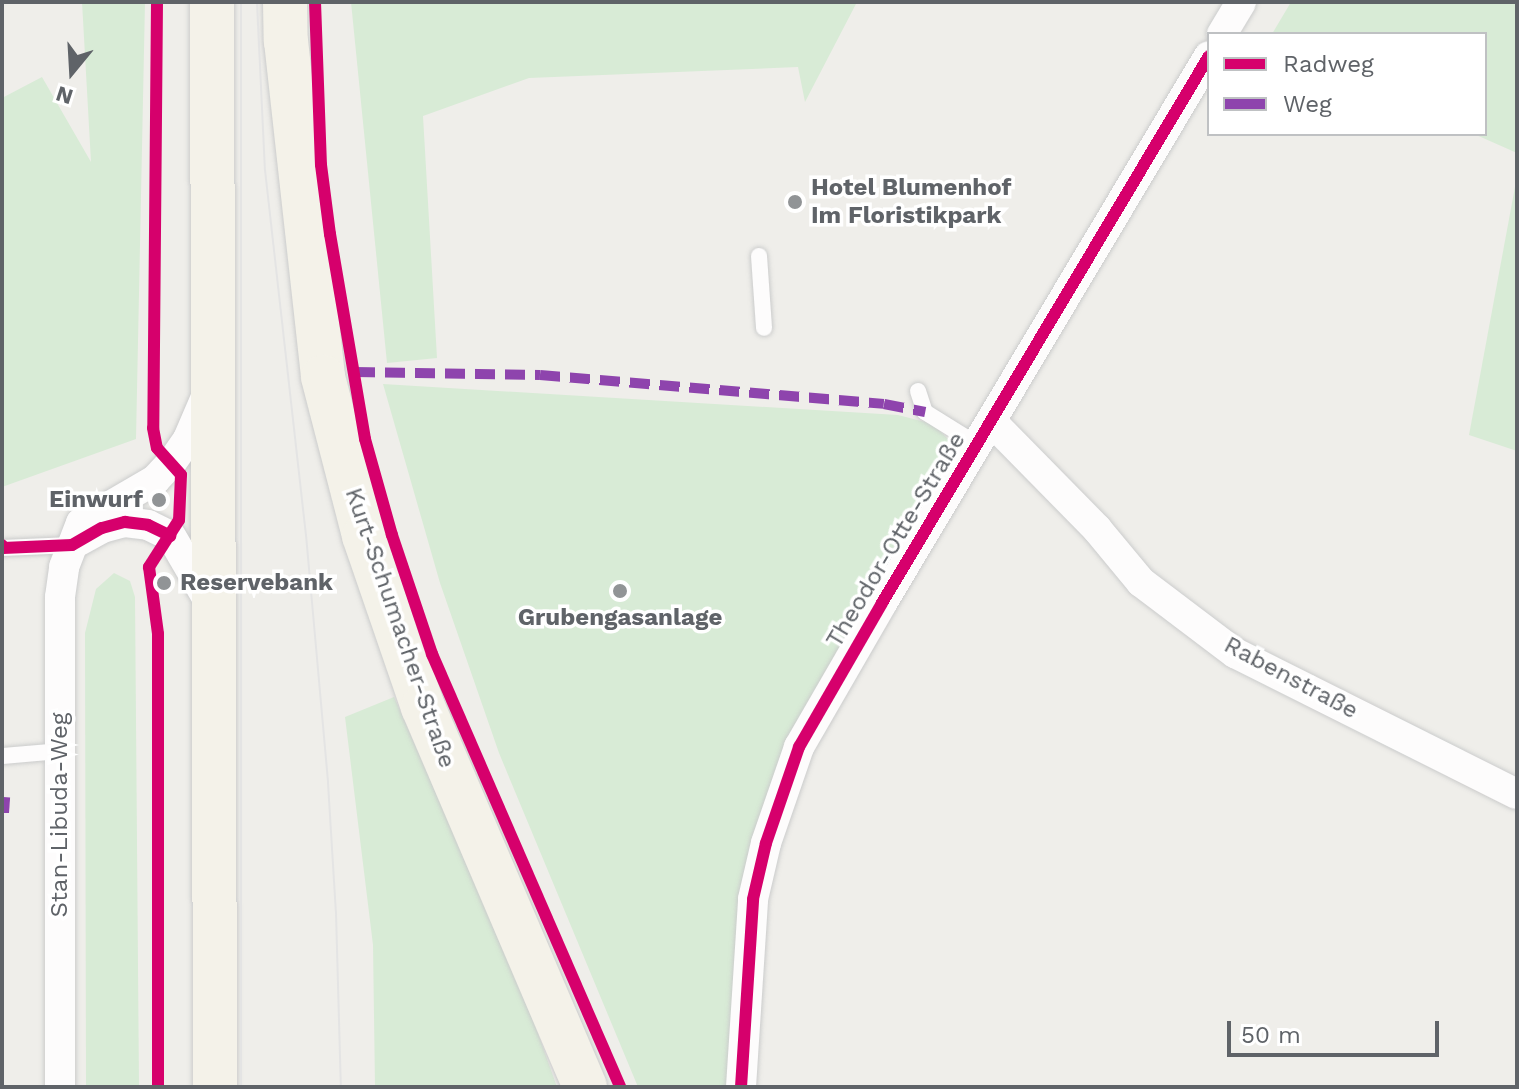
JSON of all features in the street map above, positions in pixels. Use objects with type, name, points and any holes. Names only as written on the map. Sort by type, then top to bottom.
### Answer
[{"type":"main road","points":[[212,2],[215,1087]]},
{"type":"main road","name":"Kurt-Schumacher-Straße","points":[[285,2],[286,41],[323,377],[364,536],[423,707],[585,1087]]},
{"type":"street","points":[[1223,32],[1241,2]]},
{"type":"street","name":"Theodor-Otte-Straße","points":[[741,1087],[753,899],[786,778],[810,726],[1207,59]]},
{"type":"street","name":"Stan-Libuda-Weg","points":[[60,1087],[60,597],[64,567],[81,523],[155,480],[172,462],[188,439],[213,380]]},
{"type":"street","name":"Rabenstraße","points":[[985,434],[1097,529],[1141,582],[1235,653],[1517,794]]},
{"type":"street","points":[[72,545],[102,528],[125,522],[148,525],[171,536],[216,616]]},
{"type":"lane","points":[[759,256],[764,328]]},
{"type":"lane","points":[[918,391],[925,412],[985,434]]},
{"type":"lane","points":[[2,547],[72,545]]},
{"type":"lane","points":[[2,756],[60,751]]},
{"type":"green space","points":[[82,2],[145,2],[136,439],[2,487],[2,98],[42,77],[91,162]]},
{"type":"green space","points":[[351,2],[857,2],[805,102],[798,67],[529,78],[423,116],[437,358],[387,363]]},
{"type":"green space","points":[[1291,2],[1517,2],[1517,153],[1479,136],[1487,136],[1487,32],[1273,32]]},
{"type":"green space","points":[[1517,176],[1517,451],[1469,435]]},
{"type":"green space","points":[[383,384],[898,415],[933,424],[951,442],[953,463],[792,747],[733,1087],[638,1087],[499,753],[440,583]]},
{"type":"green space","points":[[114,573],[130,581],[135,597],[139,1087],[86,1087],[85,633],[96,589]]},
{"type":"green space","points":[[394,697],[523,991],[557,1087],[375,1087],[373,945],[345,717]]},
{"type":"tram line","points":[[241,2],[241,1087]]},
{"type":"tram line","points":[[257,2],[265,170],[306,535],[328,783],[336,913],[341,1087]]},
{"type":"marked path","points":[[355,372],[540,375],[884,404],[925,412]]},
{"type":"marked path","points":[[4,813],[5,797]]},
{"type":"cycle path","points":[[157,2],[153,428],[157,448],[181,475],[179,520],[149,567],[158,634],[158,1087]]},
{"type":"cycle path","points":[[315,2],[321,165],[365,439],[392,535],[432,654],[620,1087]]},
{"type":"cycle path","points":[[741,1087],[753,899],[766,843],[799,747],[1207,59]]},
{"type":"cycle path","points":[[2,545],[3,548],[72,545],[102,528],[125,522],[148,525],[171,536]]},
{"type":"place","name":"Hotel Blumenhof Im Floristikpark","points":[[795,202]]},
{"type":"place","name":"Einwurf","points":[[159,500]]},
{"type":"place","name":"Reservebank","points":[[164,583]]},
{"type":"place","name":"Grubengasanlage","points":[[620,591]]}]
